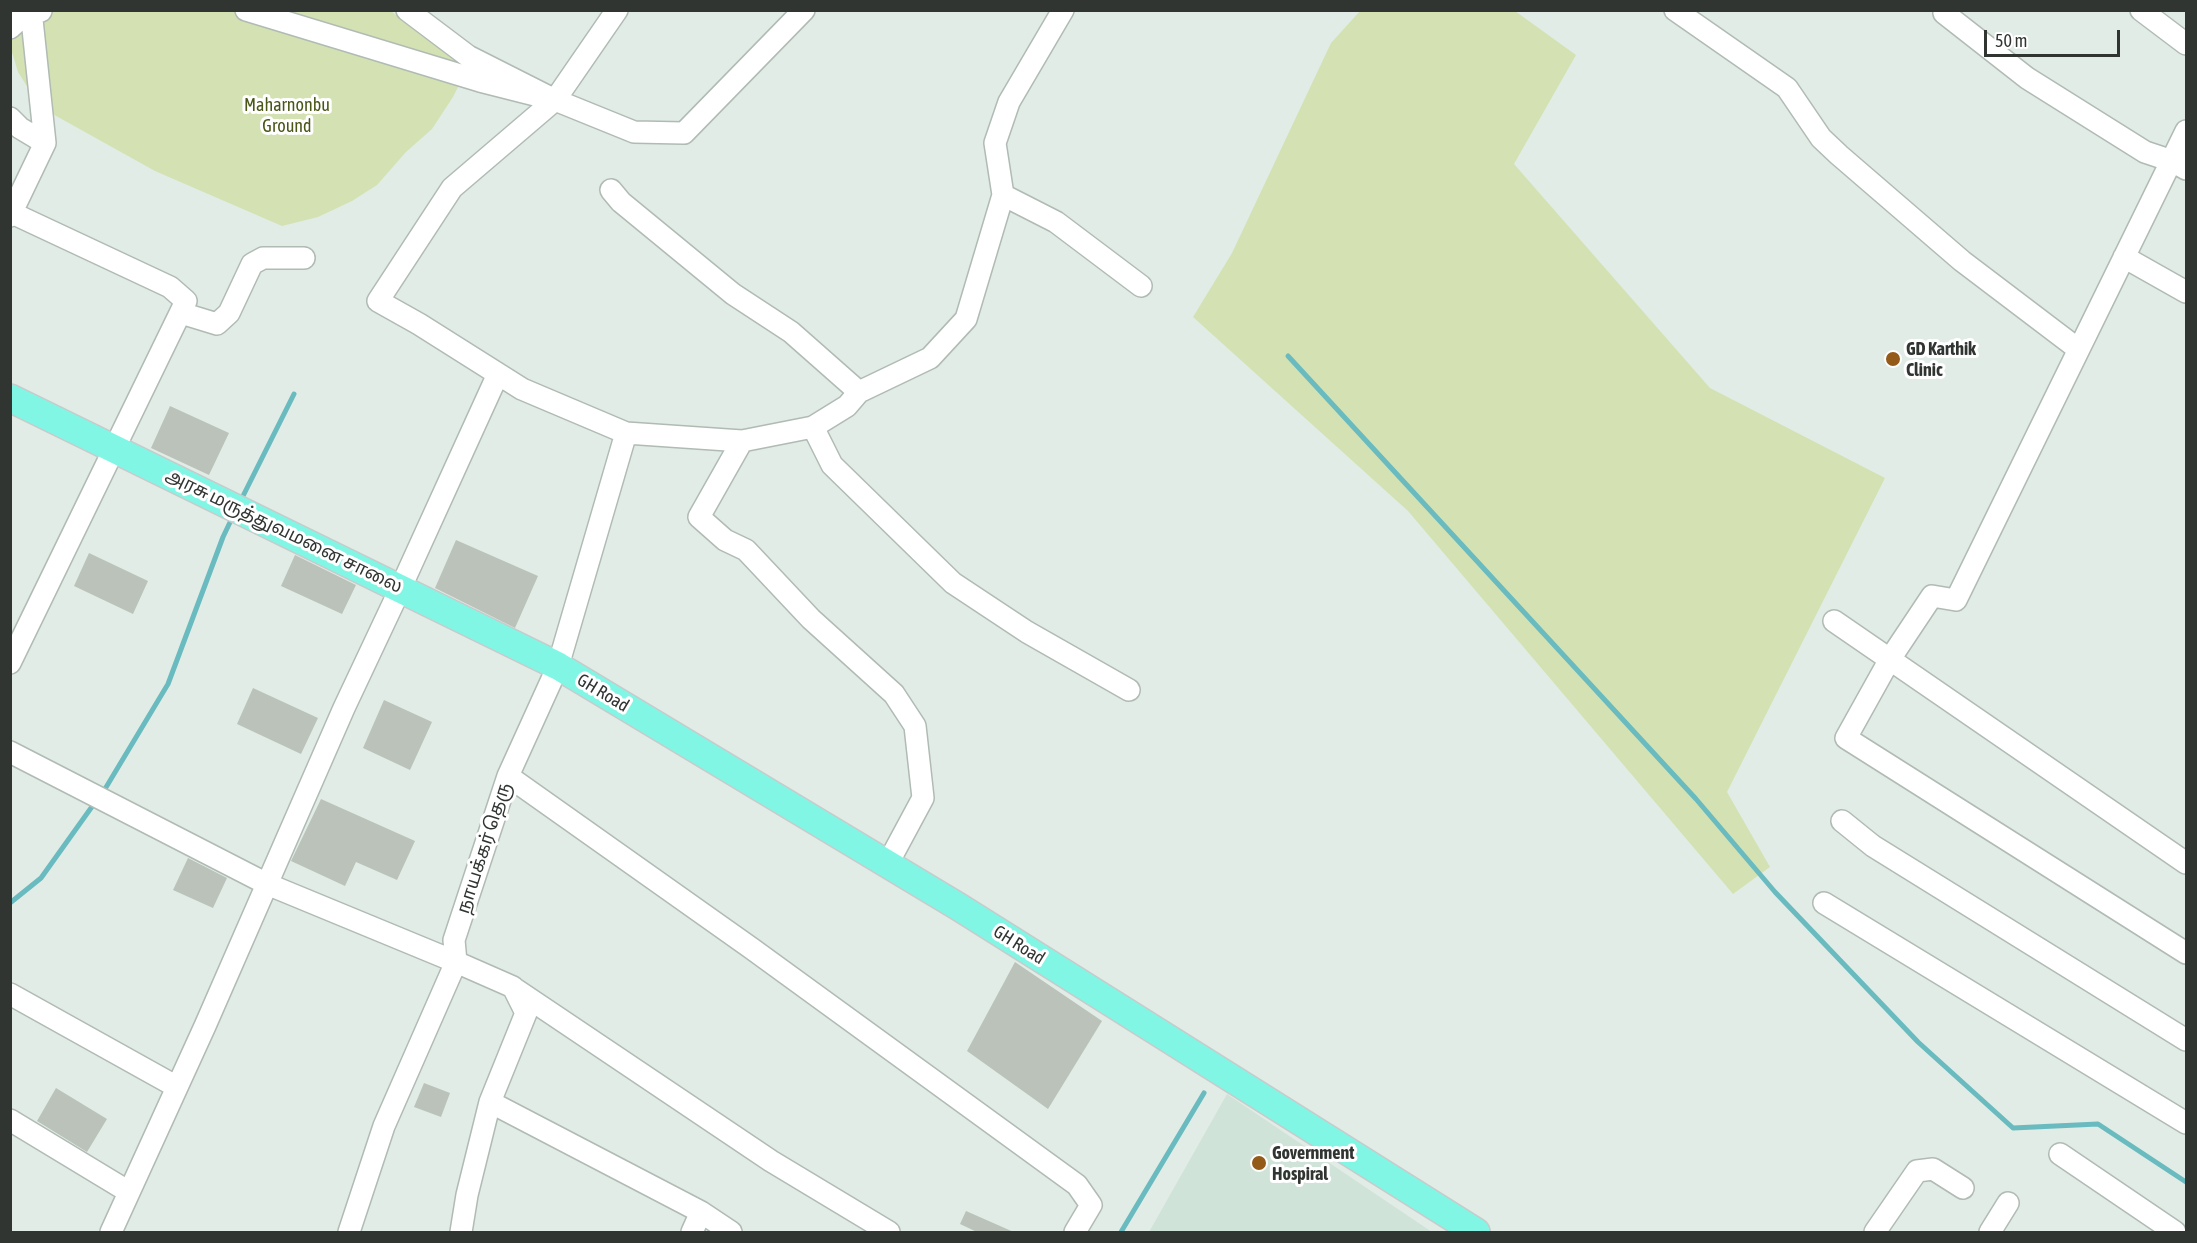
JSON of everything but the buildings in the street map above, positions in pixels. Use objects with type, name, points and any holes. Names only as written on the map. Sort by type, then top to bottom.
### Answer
[{"type":"main road","name":"அரசு மருத்துவமனை சாலை","points":[[10,398],[401,587],[558,666]]},
{"type":"main road","name":"GH Road","points":[[558,666],[970,914],[1476,1233]]},
{"type":"street","points":[[246,10],[480,81],[555,100]]},
{"type":"street","points":[[407,10],[468,56],[555,100],[634,132],[684,133],[804,10]]},
{"type":"street","points":[[617,10],[555,100],[452,188],[378,301],[522,389],[626,432],[742,441],[813,427],[847,406],[859,392],[930,358],[966,319],[1003,195],[995,143],[1009,102],[1063,10]]},
{"type":"street","points":[[1675,10],[1787,88],[1821,138],[1839,155],[1962,261],[2078,349]]},
{"type":"street","points":[[2141,10],[2187,45]]},
{"type":"street","points":[[10,28],[20,19],[34,12],[45,144],[11,214],[170,287],[186,302],[10,663]]},
{"type":"street","points":[[1944,13],[2027,78],[2145,153],[2179,165]]},
{"type":"street","points":[[10,118],[20,128],[45,144]]},
{"type":"street","points":[[2187,131],[2179,165],[2124,257],[1956,600],[1932,596],[1890,659],[1845,738],[2187,953]]},
{"type":"street","points":[[611,190],[621,202],[733,294],[791,333],[859,392]]},
{"type":"street","points":[[1003,195],[1056,222],[1141,286]]},
{"type":"street","points":[[2124,257],[2187,292]]},
{"type":"street","points":[[181,313],[217,324],[230,313],[252,264],[262,258],[304,258]]},
{"type":"street","points":[[111,1233],[344,708],[498,374]]},
{"type":"street","points":[[813,427],[832,465],[953,583],[1027,632],[1129,690]]},
{"type":"street","name":"நாயக்கர் தெரு","points":[[456,962],[454,940],[508,776],[558,666],[626,432]]},
{"type":"street","points":[[742,441],[699,517],[725,540],[746,550],[811,619],[894,694],[915,726],[922,798],[887,864]]},
{"type":"street","points":[[1834,621],[2187,862]]},
{"type":"street","points":[[10,752],[267,884],[513,987],[771,1161],[889,1233]]},
{"type":"street","points":[[508,776],[761,955],[1077,1185],[1091,1205],[1075,1233]]},
{"type":"street","points":[[1842,821],[1873,846],[2187,1040]]},
{"type":"street","points":[[1824,903],[2187,1123]]},
{"type":"street","points":[[349,1233],[384,1126],[456,962]]},
{"type":"street","points":[[461,1233],[466,1194],[490,1102],[526,1013],[513,987]]},
{"type":"street","points":[[10,994],[177,1087]]},
{"type":"street","points":[[490,1102],[701,1212],[731,1233]]},
{"type":"street","points":[[10,1120],[129,1192]]},
{"type":"street","points":[[2060,1154],[2175,1233]]},
{"type":"street","points":[[1875,1233],[1917,1171],[1933,1169],[1963,1188]]},
{"type":"street","points":[[1990,1233],[2008,1203]]},
{"type":"street","points":[[692,1233],[701,1212]]},
{"type":"shaded area","name":"Government Hospiral","points":[[1227,1094],[1432,1232],[1149,1232]]},
{"type":"green space","name":"Maharnonbu Ground","points":[[10,11],[391,11],[417,32],[469,65],[453,97],[432,129],[406,152],[377,185],[352,201],[318,217],[282,226],[155,171],[40,107],[18,72],[11,49]]},
{"type":"green space","points":[[1360,11],[1515,11],[1576,55],[1514,164],[1710,388],[1885,478],[1727,792],[1770,867],[1733,894],[1408,511],[1193,317],[1232,253],[1331,43]]},
{"type":"waterway","points":[[1288,356],[1696,799],[1775,892],[1918,1042],[2013,1128],[2098,1124],[2186,1182]]},
{"type":"waterway","points":[[240,502],[294,394]]},
{"type":"waterway","points":[[102,794],[168,684],[233,516]]},
{"type":"waterway","points":[[10,903],[41,878],[96,801]]},
{"type":"waterway","points":[[1121,1232],[1204,1093]]},
{"type":"place","name":"GD Karthik Clinic","points":[[1893,359]]},
{"type":"place","name":"Government Hospiral","points":[[1259,1163]]}]
